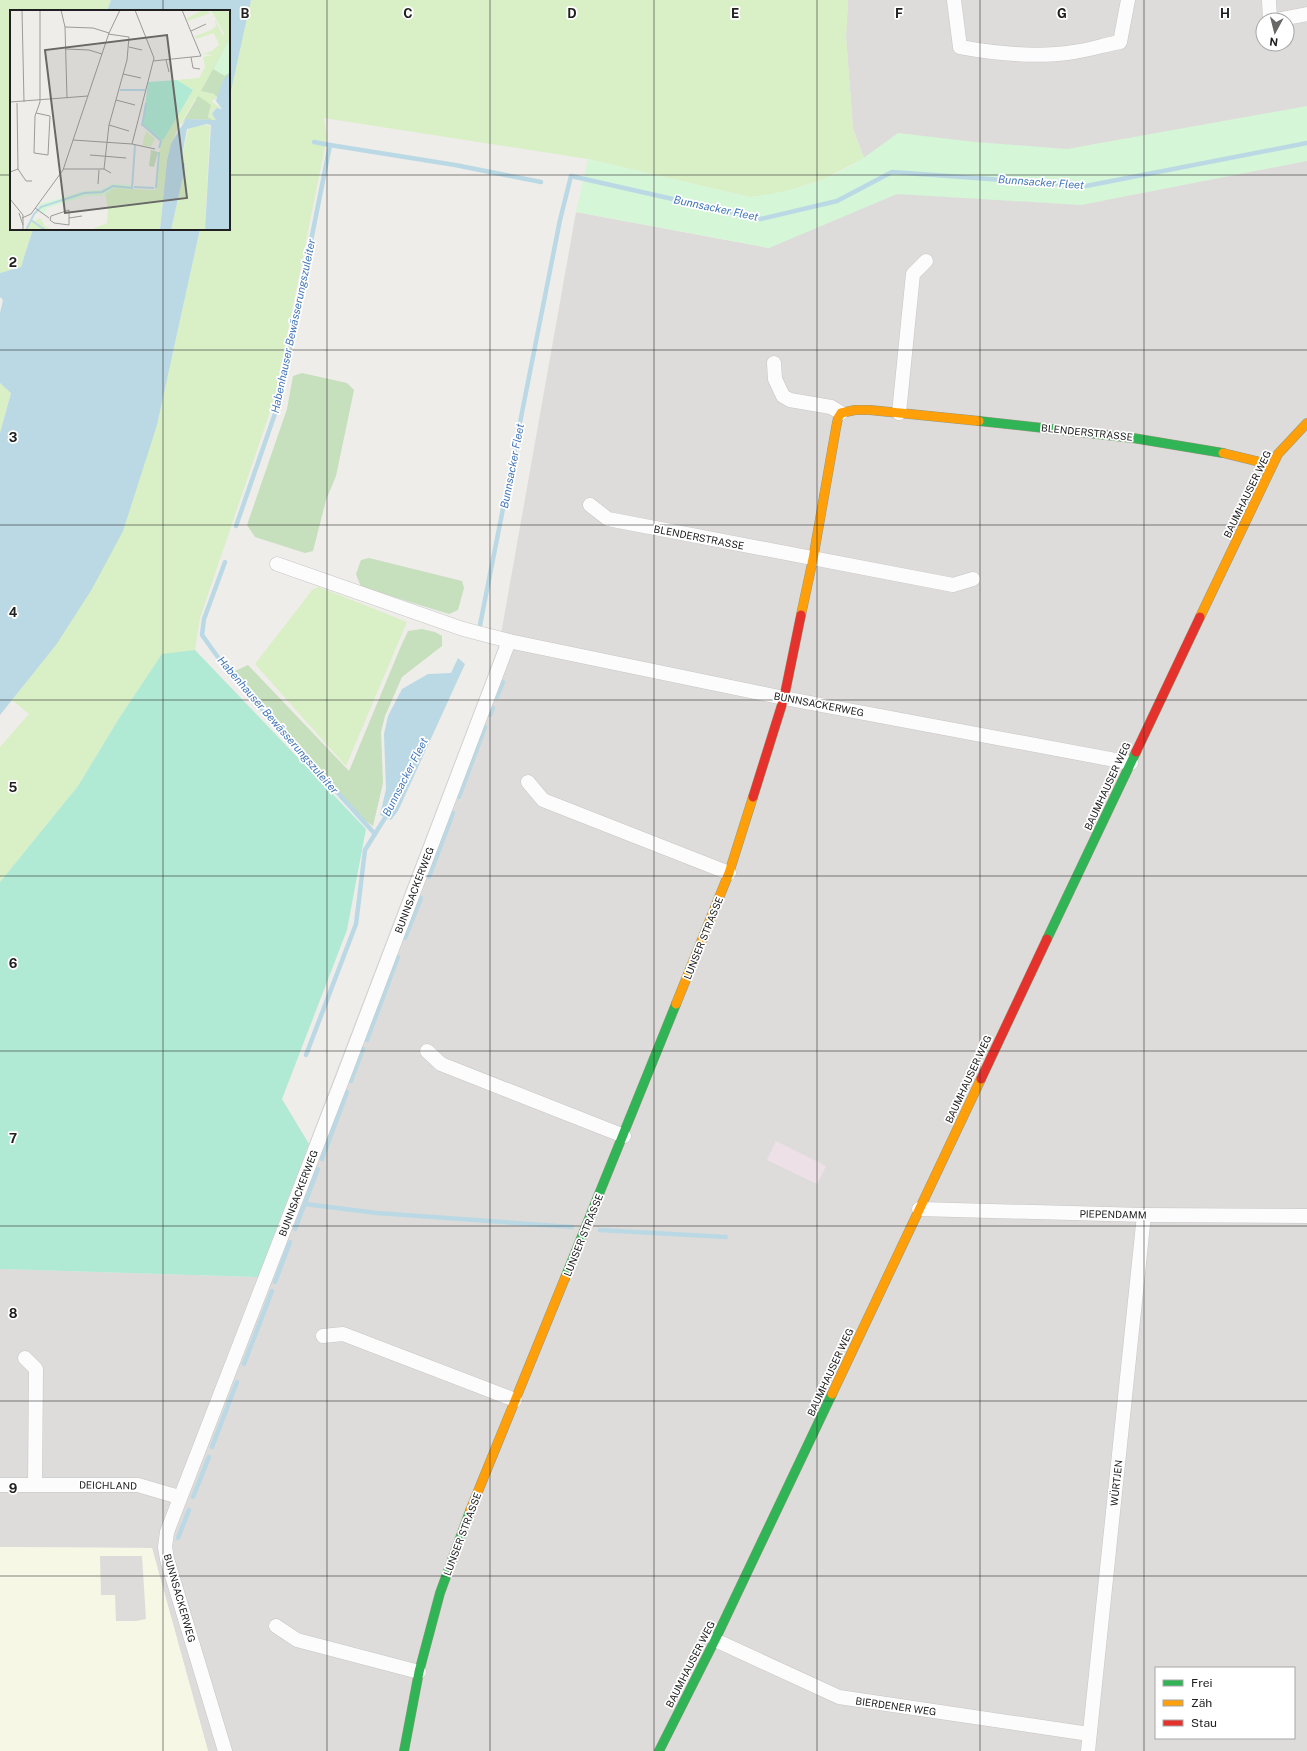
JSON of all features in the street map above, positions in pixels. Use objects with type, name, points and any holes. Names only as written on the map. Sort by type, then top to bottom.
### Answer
[{"type":"street","points":[[954,0],[960,47],[991,53],[1024,56],[1074,52],[1120,42],[1128,0]]},
{"type":"street","points":[[1269,0],[1270,12]]},
{"type":"street","points":[[1295,16],[1307,14]]},
{"type":"street","points":[[899,414],[913,274],[926,261]]},
{"type":"street","points":[[774,363],[775,379],[783,396],[790,400],[831,407],[840,413],[836,428],[813,559],[784,698]]},
{"type":"street","name":"BLENDERSTRASSE","points":[[840,413],[848,410],[861,410],[1129,436],[1192,447],[1272,465]]},
{"type":"street","name":"BAUMHAUSER WEG","points":[[659,1751],[714,1640],[1272,465],[1278,454],[1307,423]]},
{"type":"street","name":"BLENDERSTRASSE","points":[[590,505],[608,519],[813,559],[953,584],[973,579]]},
{"type":"street","name":"BUNNSACKERWEG","points":[[277,564],[463,629],[509,641],[784,698],[1131,763]]},
{"type":"street","name":"BUNNSACKERWEG","points":[[224,1751],[167,1559],[167,1532],[179,1497],[344,1075],[509,641]]},
{"type":"street","name":"LUNSER STRASSE","points":[[404,1751],[420,1672],[440,1593],[458,1540],[624,1136],[729,873],[784,698]]},
{"type":"street","points":[[528,782],[543,800],[729,873]]},
{"type":"street","points":[[427,1051],[441,1064],[624,1136]]},
{"type":"street","name":"PIEPENDAMM","points":[[919,1209],[1144,1215],[1307,1216]]},
{"type":"street","name":"WÜRTJEN","points":[[1088,1751],[1144,1215]]},
{"type":"street","points":[[323,1336],[343,1334],[515,1400]]},
{"type":"street","points":[[25,1358],[36,1369],[35,1484]]},
{"type":"street","name":"DEICHLAND","points":[[0,1484],[138,1485],[179,1497]]},
{"type":"street","points":[[276,1626],[297,1640],[420,1672]]},
{"type":"street","name":"BIERDENER WEG","points":[[714,1640],[839,1697],[1089,1734]]},
{"type":"shaded area","points":[[848,0],[1307,0],[1307,1751],[208,1751],[152,1548],[0,1547],[0,1269],[258,1277],[499,645],[576,212],[769,248],[864,158],[853,129],[846,37]]},
{"type":"shaded area","points":[[776,1141],[826,1166],[817,1184],[767,1160]]},
{"type":"shaded area","points":[[0,1547],[152,1548],[208,1751],[0,1751]]},
{"type":"shaded area","points":[[100,1556],[142,1556],[146,1619],[136,1621],[116,1621],[115,1595],[101,1595]]},
{"type":"green space","points":[[0,0],[111,0],[107,10],[10,10],[10,230],[33,230],[21,267],[0,273]]},
{"type":"green space","points":[[251,0],[848,0],[846,37],[853,129],[864,158],[824,179],[777,194],[750,197],[588,159],[324,118],[327,137],[274,400],[200,618],[195,650],[162,655],[118,720],[78,786],[0,882],[0,747],[29,714],[12,700],[56,645],[157,425],[200,230],[230,230],[230,95]]},
{"type":"green space","points":[[1307,106],[1307,161],[1081,205],[897,194],[769,248],[576,212],[588,159],[750,197],[796,188],[839,172],[865,157],[898,133],[975,142],[1067,149]]},
{"type":"green space","points":[[302,373],[347,383],[354,390],[336,476],[326,500],[313,551],[305,553],[255,537],[247,525],[287,409],[293,376]]},
{"type":"green space","points":[[0,383],[11,392],[0,433]]},
{"type":"green space","points":[[369,558],[462,581],[464,588],[458,610],[449,614],[361,587],[356,574],[361,560]]},
{"type":"green space","points":[[319,587],[407,622],[346,766],[255,664],[313,589]]},
{"type":"green space","points":[[422,629],[435,632],[442,636],[442,646],[402,677],[385,716],[381,732],[383,783],[373,826],[363,819],[235,671],[248,665],[349,771],[408,631]]},
{"type":"green space","points":[[195,650],[366,829],[347,930],[282,1099],[309,1144],[258,1277],[0,1269],[0,882],[78,786],[118,720],[162,654]]},
{"type":"water","points":[[111,0],[251,0],[230,95],[230,10],[107,10]]},
{"type":"water","points":[[33,230],[200,230],[157,425],[123,531],[92,589],[56,645],[0,715],[0,433],[11,393],[0,383],[0,313],[3,300],[0,297],[0,273],[21,267]]},
{"type":"water","points":[[458,658],[465,664],[398,811],[391,820],[380,815],[386,789],[384,734],[388,716],[402,689],[428,674],[451,673]]},
{"type":"waterway","name":"Habenhauser Bewässerungszuleiter","points":[[236,526],[279,402],[330,145],[314,142]]},
{"type":"waterway","name":"Bunnsacker Fleet","points":[[480,625],[560,220],[571,176],[761,219],[837,201],[892,172],[1086,186],[1307,143]]},
{"type":"waterway","name":"Habenhauser Bewässerungszuleiter","points":[[330,145],[455,165],[541,182]]},
{"type":"waterway","name":"Habenhauser Bewässerungszuleiter","points":[[225,562],[204,619],[202,635],[230,674],[375,834]]},
{"type":"waterway","points":[[497,697],[503,682]]},
{"type":"waterway","points":[[490,715],[493,708]]},
{"type":"waterway","points":[[459,797],[485,727]]},
{"type":"waterway","name":"Bunnsacker Fleet","points":[[306,1055],[356,924],[365,850],[388,813]]},
{"type":"waterway","points":[[429,877],[453,813]]},
{"type":"waterway","points":[[405,938],[421,898]]},
{"type":"waterway","points":[[367,1040],[398,957]]},
{"type":"waterway","points":[[351,1081],[363,1049]]},
{"type":"waterway","points":[[322,1159],[347,1092]]},
{"type":"waterway","points":[[295,1229],[318,1169]]},
{"type":"waterway","points":[[305,1204],[377,1213],[572,1227]]},
{"type":"waterway","points":[[600,1230],[726,1237]]},
{"type":"waterway","points":[[275,1282],[290,1242]]},
{"type":"waterway","points":[[244,1364],[272,1291]]},
{"type":"waterway","points":[[212,1447],[237,1382]]},
{"type":"waterway","points":[[193,1497],[209,1457]]},
{"type":"waterway","points":[[178,1538],[189,1510]]},
{"type":"traffic: fast","points":[[979,421],[1133,438],[1223,453]]},
{"type":"traffic: fast","points":[[1047,939],[1136,752]]},
{"type":"traffic: fast","points":[[565,1278],[676,1004]]},
{"type":"traffic: fast","points":[[659,1751],[715,1640],[832,1394]]},
{"type":"traffic: fast","points":[[404,1751],[419,1672],[440,1593],[470,1511]]},
{"type":"traffic: slow","points":[[801,615],[813,559],[836,428],[838,418],[841,413],[855,410],[870,410],[979,421]]},
{"type":"traffic: slow","points":[[1200,617],[1278,454],[1307,423]]},
{"type":"traffic: slow","points":[[1223,453],[1272,465]]},
{"type":"traffic: slow","points":[[676,1004],[729,873],[753,797]]},
{"type":"traffic: slow","points":[[832,1394],[981,1079]]},
{"type":"traffic: slow","points":[[470,1511],[565,1278]]},
{"type":"traffic: jam","points":[[753,797],[784,698],[801,615]]},
{"type":"traffic: jam","points":[[1136,752],[1200,617]]},
{"type":"traffic: jam","points":[[981,1079],[1047,939]]}]
